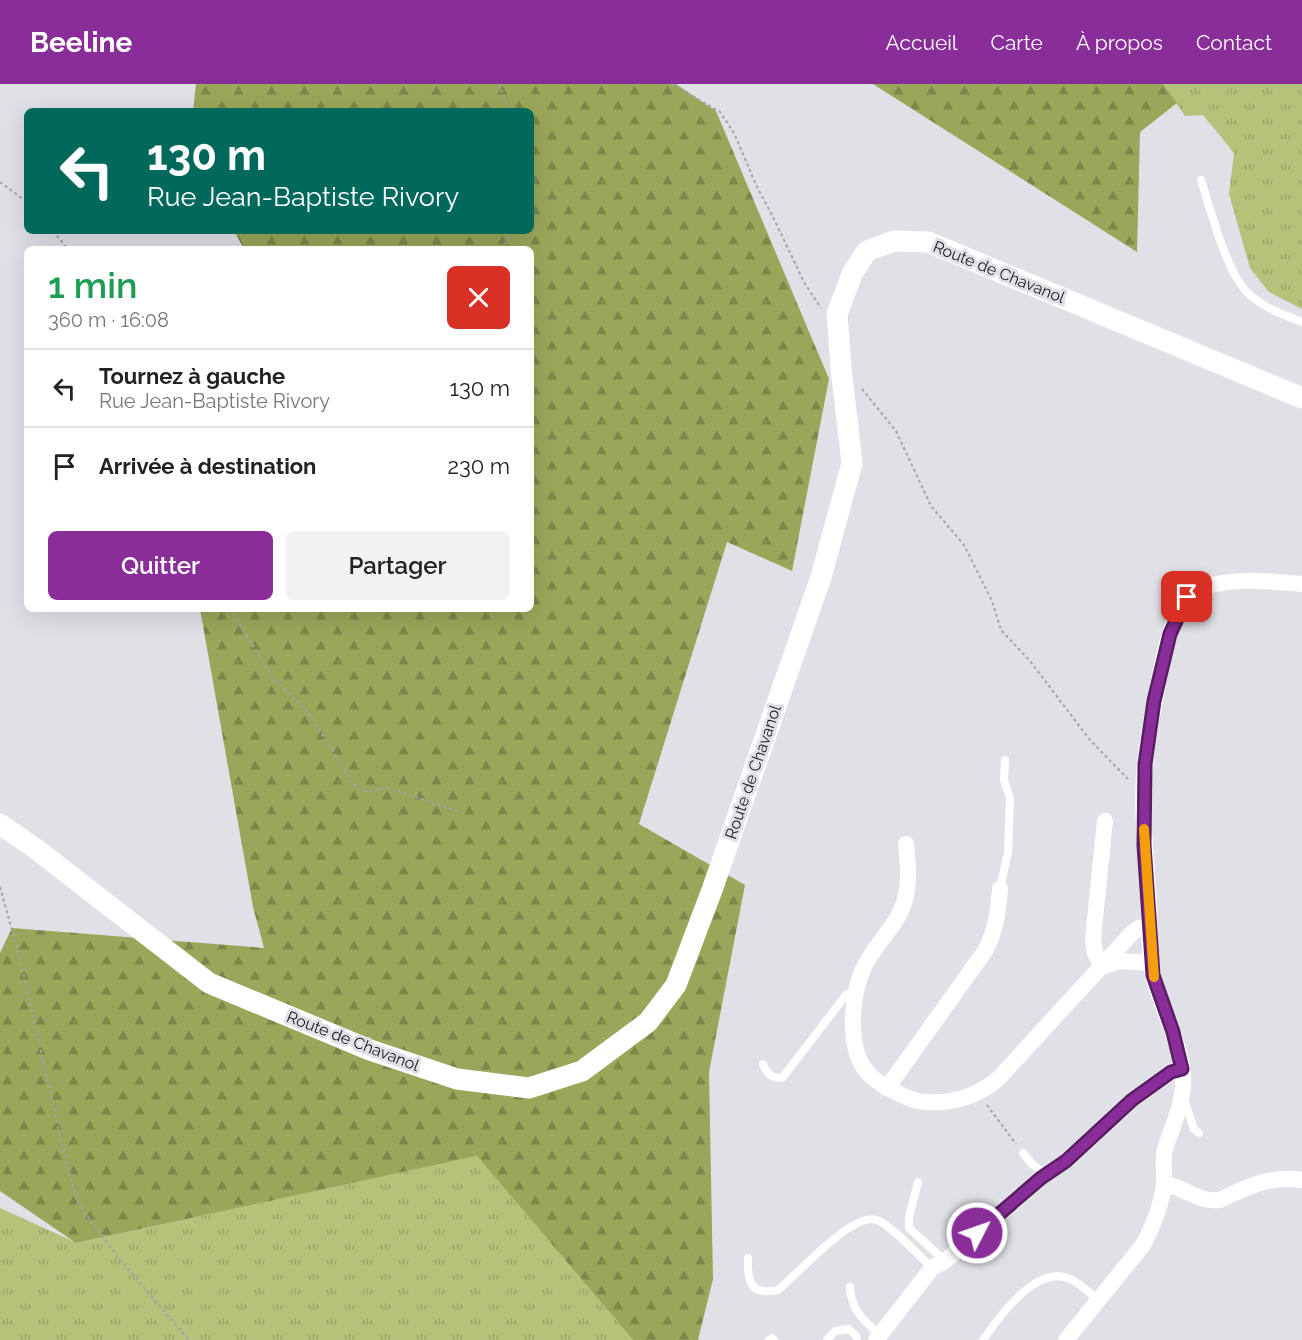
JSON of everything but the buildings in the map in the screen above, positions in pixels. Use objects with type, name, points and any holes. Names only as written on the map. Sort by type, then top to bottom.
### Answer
[{"type":"street","name":"Route de Chavanol","points":[[0,824],[209,983],[370,1050],[457,1079],[529,1088],[582,1071],[648,1022],[676,985],[712,890],[821,576],[852,464],[837,314],[852,274],[867,251],[894,241],[928,242],[1302,398]]},
{"type":"street","points":[[1066,1340],[1143,1245],[1158,1212],[1164,1184],[1165,1150],[1181,1098],[1182,1069],[1151,963],[1144,845],[1145,764],[1154,701],[1166,645],[1183,603],[1187,597],[1202,589],[1230,582],[1302,584]]},
{"type":"street","points":[[1102,967],[1095,953],[1093,938],[1105,821]]},
{"type":"street","points":[[906,844],[908,887],[904,904],[863,970],[856,992],[853,1018],[857,1051],[867,1073],[887,1088],[920,1102],[951,1102],[978,1093],[998,1079],[1132,933],[1139,928],[1150,927]]},
{"type":"street","points":[[887,1088],[989,944],[997,923],[1000,890]]},
{"type":"street","points":[[1102,967],[1120,960],[1151,963]]},
{"type":"street","points":[[878,1337],[939,1264],[1046,1175],[1075,1154],[1132,1100],[1171,1072],[1182,1069]]},
{"type":"street","points":[[1164,1184],[1197,1198],[1213,1201],[1265,1180],[1301,1177]]},
{"type":"lane","points":[[1201,180],[1214,220],[1240,283],[1248,293],[1264,305],[1302,322]]},
{"type":"lane","points":[[1000,890],[1007,860],[1010,798],[1004,780],[1005,760]]},
{"type":"lane","points":[[763,1064],[766,1072],[771,1076],[783,1077],[846,995],[856,992]]},
{"type":"lane","points":[[1181,1098],[1185,1100],[1194,1129],[1199,1132]]},
{"type":"lane","points":[[1023,1153],[1046,1175]]},
{"type":"lane","points":[[918,1182],[909,1217],[909,1228],[939,1264]]},
{"type":"lane","points":[[748,1258],[748,1278],[752,1285],[768,1292],[778,1290],[855,1222],[876,1219],[939,1264]]},
{"type":"lane","points":[[983,1340],[1013,1303],[1041,1280],[1057,1276],[1066,1277],[1098,1300]]},
{"type":"lane","points":[[850,1287],[854,1305],[861,1318],[878,1337]]},
{"type":"lane","points":[[827,1340],[835,1331],[849,1329],[857,1340]]},
{"type":"lane","points":[[769,1340],[772,1338],[774,1340]]},
{"type":"path","points":[[499,84],[508,108]]},
{"type":"path","points":[[672,84],[720,112],[734,134],[757,187],[805,284],[839,332]]},
{"type":"path","points":[[0,182],[24,200]]},
{"type":"path","points":[[56,234],[66,246]]},
{"type":"path","points":[[841,368],[896,431],[931,506],[964,545],[992,601],[1001,630],[1030,662],[1108,761],[1129,780],[1145,783]]},
{"type":"path","points":[[233,612],[273,678],[308,712],[356,788],[369,792],[386,787],[458,812]]},
{"type":"path","points":[[0,887],[77,1202],[120,1260],[189,1340]]},
{"type":"path","points":[[978,1093],[1023,1153]]},
{"type":"green space","points":[[196,84],[676,84],[716,111],[829,379],[792,571],[727,542],[639,824],[745,885],[709,1072],[713,1279],[698,1340],[633,1340],[477,1156],[76,1243],[0,1191],[0,953],[12,928],[264,948],[253,907],[201,612],[534,612],[534,246],[242,246],[236,234],[534,234],[534,108],[193,108]]},
{"type":"green space","points":[[873,84],[1163,84],[1177,103],[1140,132],[1137,252]]},
{"type":"green space","points":[[1163,84],[1302,84],[1302,309],[1269,292],[1250,268],[1229,194],[1234,153],[1203,115],[1185,116]]},
{"type":"green space","points":[[477,1156],[633,1340],[0,1340],[0,1208],[77,1243]]},
{"type":"slow traffic","points":[[1144,829],[1151,963],[1154,977]]},
{"type":"route","points":[[977,1233],[1041,1178],[1066,1161],[1132,1100],[1171,1072],[1182,1069],[1173,1032],[1153,975],[1144,845],[1145,764],[1154,701],[1166,645],[1187,597]]}]
